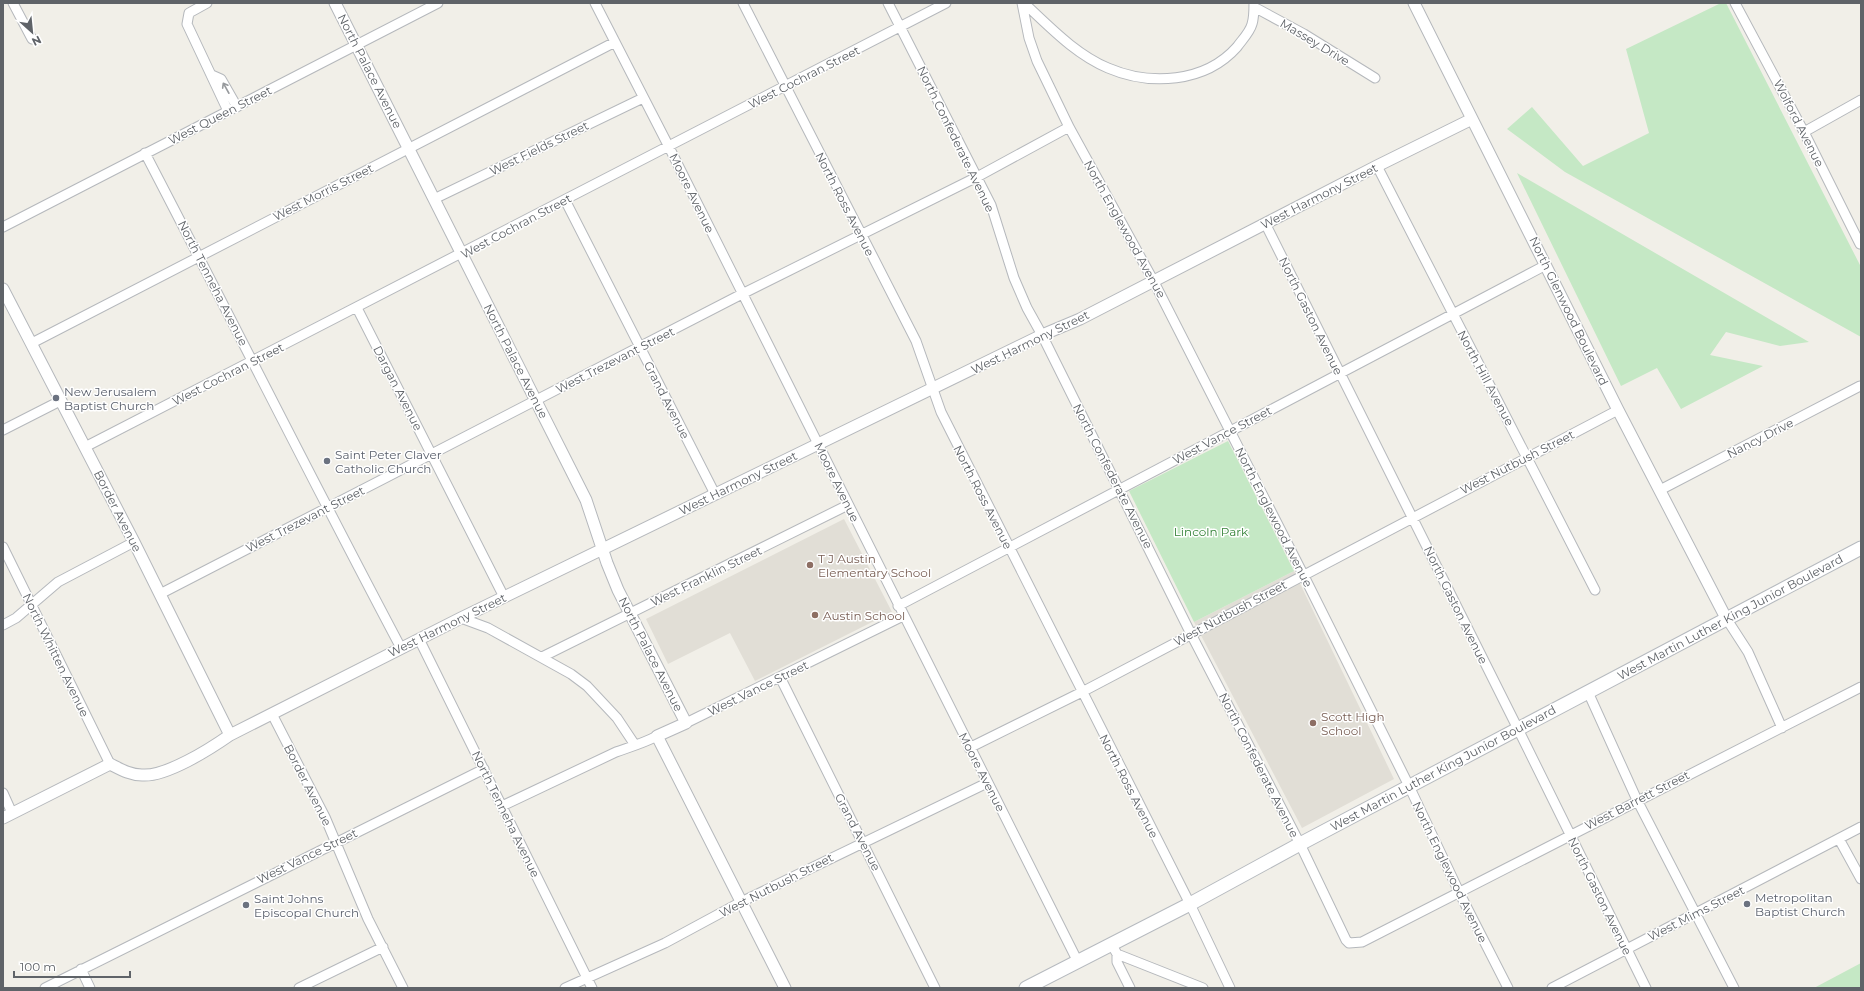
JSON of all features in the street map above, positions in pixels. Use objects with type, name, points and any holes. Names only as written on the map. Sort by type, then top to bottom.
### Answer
[{"type":"main road","name":"West Martin Luther King Junior Boulevard","points":[[1026,988],[1078,962],[1114,949],[1190,904],[1300,844],[1861,548]]},
{"type":"street","points":[[13,3],[32,39]]},
{"type":"street","points":[[207,3],[189,14],[187,24],[212,75],[213,83],[228,111]]},
{"type":"street","name":"North Palace Avenue","points":[[335,3],[586,500],[604,549],[607,563],[629,613],[686,723]]},
{"type":"street","name":"West Queen Street","points":[[3,227],[438,3]]},
{"type":"street","name":"Moore Avenue","points":[[595,3],[669,147],[969,748],[1078,962]]},
{"type":"street","name":"North Ross Avenue","points":[[743,3],[916,342],[941,412],[1190,904],[1230,988]]},
{"type":"street","name":"North Confederate Avenue","points":[[888,3],[991,204],[1014,278],[1027,308],[1120,490],[1191,634],[1300,844],[1346,940],[1349,943]]},
{"type":"street","name":"West Cochran Street","points":[[85,447],[254,362],[946,3]]},
{"type":"street","points":[[1023,3],[1073,48],[1090,59],[1108,68],[1127,74],[1146,78],[1166,79],[1188,76],[1204,70],[1219,62],[1232,52],[1252,25],[1254,5]]},
{"type":"street","name":"North Englewood Avenue","points":[[1023,3],[1029,38],[1037,61],[1069,127],[1153,280],[1303,574],[1409,786],[1460,894],[1508,988]]},
{"type":"street","name":"North Glenwood Boulevard","points":[[1414,3],[1618,410],[1726,618]]},
{"type":"street","name":"Wolford Avenue","points":[[1735,3],[1804,132],[1860,244]]},
{"type":"street","name":"Massey Drive","points":[[1254,5],[1375,78]]},
{"type":"street","name":"West Morris Street","points":[[32,344],[615,42]]},
{"type":"street","points":[[212,75],[221,79],[237,107]]},
{"type":"street","name":"West Fields Street","points":[[434,199],[643,98]]},
{"type":"street","points":[[1804,132],[1861,100]]},
{"type":"street","name":"West Harmony Street","points":[[110,764],[126,772],[141,775],[156,774],[203,752],[230,735],[461,618],[933,390],[1042,335],[1080,319],[1153,280],[1472,119]]},
{"type":"street","name":"West Trezevant Street","points":[[160,594],[742,294],[977,176],[1069,127]]},
{"type":"street","name":"North Tenneha Avenue","points":[[145,153],[254,362],[327,509],[401,648]]},
{"type":"street","name":"North Hill Avenue","points":[[1377,166],[1595,590]]},
{"type":"street","name":"Grand Avenue","points":[[565,200],[715,494]]},
{"type":"street","name":"North Gaston Avenue","points":[[1265,223],[1646,988]]},
{"type":"street","name":"West Vance Street","points":[[898,606],[1120,490],[1452,313],[1546,265]]},
{"type":"street","name":"Border Avenue","points":[[3,289],[134,542],[230,735]]},
{"type":"street","name":"Dargan Avenue","points":[[357,308],[504,597]]},
{"type":"street","name":"Nancy Drive","points":[[1660,490],[1860,386]]},
{"type":"street","points":[[3,430],[60,401]]},
{"type":"street","name":"West Nutbush Street","points":[[969,748],[1082,692],[1412,516],[1618,410]]},
{"type":"street","name":"West Franklin Street","points":[[542,657],[848,505]]},
{"type":"street","points":[[3,625],[16,618],[32,606],[58,582],[134,542]]},
{"type":"street","name":"North Whitten Avenue","points":[[3,547],[110,764]]},
{"type":"street","name":"West Vance Street","points":[[502,806],[635,745],[645,743],[903,616]]},
{"type":"street","points":[[461,618],[488,628],[572,674],[587,686],[617,718],[635,745]]},
{"type":"street","points":[[1726,618],[1748,652],[1782,728]]},
{"type":"street","name":"North Tenneha Avenue","points":[[419,639],[592,988]]},
{"type":"street","name":"Grand Avenue","points":[[780,677],[935,988]]},
{"type":"street","name":"West Barrett Street","points":[[1349,943],[1362,942],[1460,894],[1569,835],[1861,687]]},
{"type":"street","points":[[1588,692],[1637,800],[1734,988]]},
{"type":"street","name":"Border Avenue","points":[[272,714],[325,817],[362,907],[403,988]]},
{"type":"street","points":[[657,736],[785,988]]},
{"type":"street","points":[[3,793],[8,815],[110,764]]},
{"type":"street","name":"West Vance Street","points":[[45,988],[484,769]]},
{"type":"street","name":"West Nutbush Street","points":[[565,988],[665,943],[741,902],[987,783]]},
{"type":"street","name":"West Mims Street","points":[[1552,988],[1861,827]]},
{"type":"street","points":[[1839,839],[1861,879]]},
{"type":"street","points":[[299,988],[383,946]]},
{"type":"street","points":[[1114,949],[1117,962],[1130,988]]},
{"type":"street","points":[[1114,949],[1203,988]]},
{"type":"street","points":[[81,969],[90,988]]},
{"type":"shaded area","name":"T J Austin Elementary School","points":[[844,519],[892,612],[755,681],[730,633],[668,664],[646,619]]},
{"type":"shaded area","points":[[1294,571],[1394,779],[1302,828],[1194,622]]},
{"type":"green space","points":[[1721,3],[1726,3],[1861,267],[1861,337],[1565,172],[1507,129],[1532,107],[1583,166],[1649,133],[1626,49]]},
{"type":"green space","points":[[1517,173],[1809,342],[1780,346],[1726,332],[1710,355],[1763,366],[1681,409],[1657,368],[1621,386]]},
{"type":"green space","name":"Lincoln Park","points":[[1228,441],[1294,571],[1194,622],[1129,491]]},
{"type":"green space","points":[[1861,963],[1861,988],[1814,988]]},
{"type":"place","name":"New Jerusalem Baptist Church","points":[[56,398]]},
{"type":"place","name":"Saint Peter Claver Catholic Church","points":[[327,461]]},
{"type":"place","name":"T J Austin Elementary School","points":[[810,565]]},
{"type":"place","name":"Austin School","points":[[815,615]]},
{"type":"place","name":"Scott High School","points":[[1313,723]]},
{"type":"place","name":"Metropolitan Baptist Church","points":[[1747,904]]},
{"type":"place","name":"Saint Johns Episcopal Church","points":[[246,905]]}]
